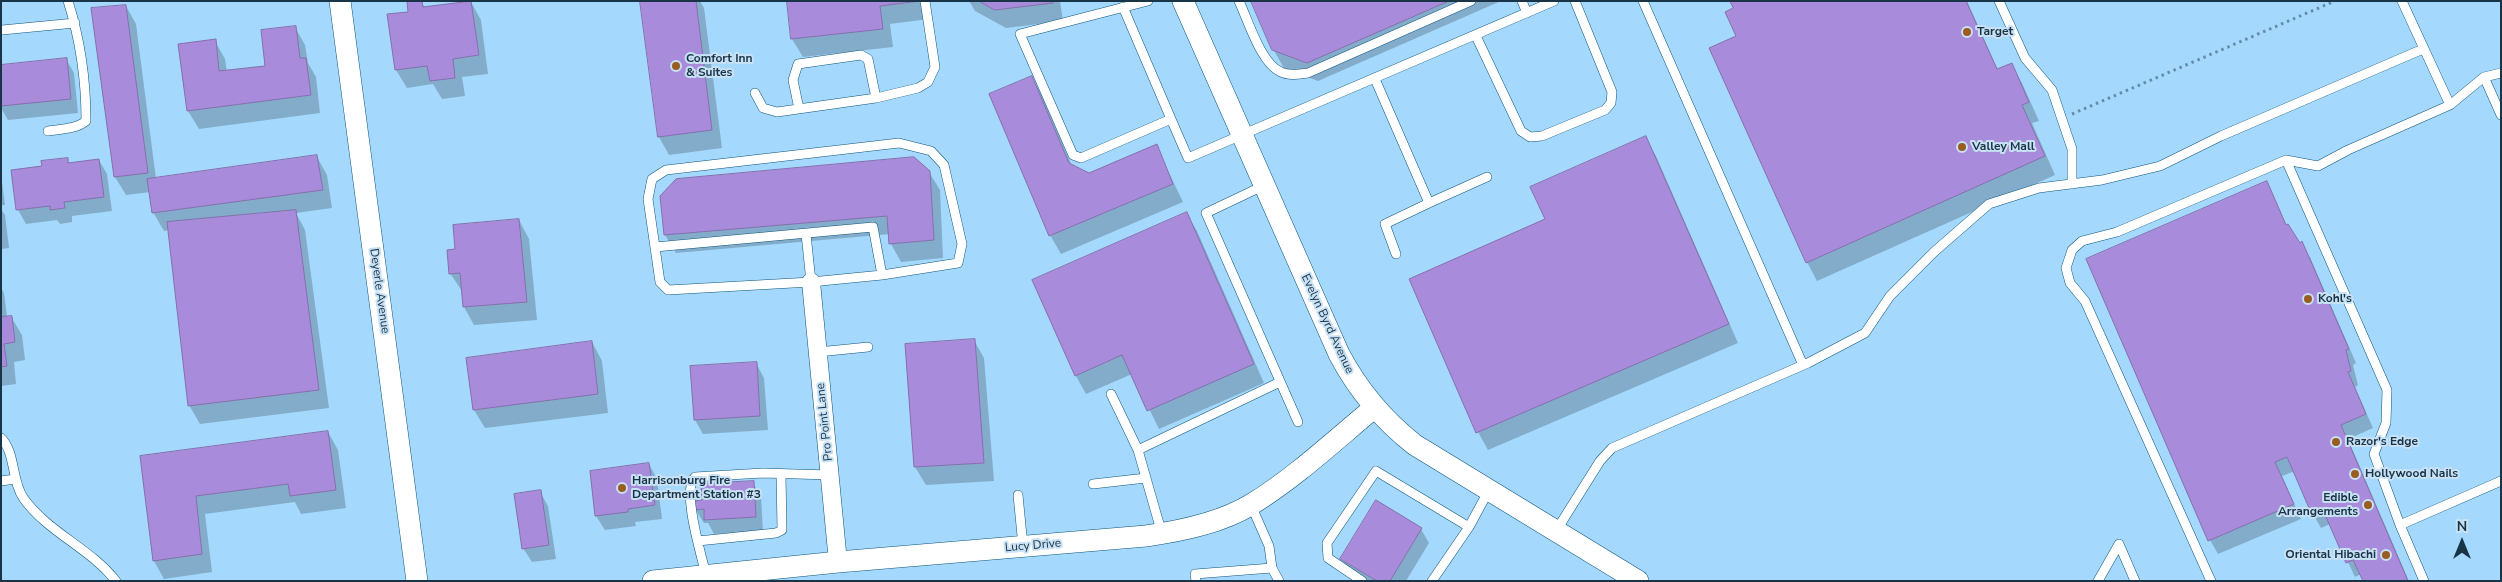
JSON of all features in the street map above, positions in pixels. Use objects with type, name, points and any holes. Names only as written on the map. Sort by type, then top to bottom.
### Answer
[{"type":"street","name":"Deyerle Avenue","points":[[340,1],[417,581]]},
{"type":"street","name":"Evelyn Byrd Avenue","points":[[1183,1],[1339,354],[1357,384],[1375,407],[1415,445],[1638,581]]},
{"type":"street","name":"Pro Point Lane","points":[[811,282],[838,562]]},
{"type":"street","name":"Lucy Drive","points":[[653,581],[838,562],[1162,534],[1210,522],[1251,504],[1298,471],[1375,407]]},
{"type":"lane","points":[[48,131],[67,129],[81,125],[86,121],[86,101],[74,23],[68,1]]},
{"type":"lane","points":[[754,93],[763,108],[776,112],[876,98],[918,88],[928,82],[935,67],[925,1]]},
{"type":"lane","points":[[1148,1],[1020,34],[1073,155],[1081,158],[1171,119]]},
{"type":"lane","points":[[1239,1],[1270,66],[1281,73],[1293,75],[1308,73],[1471,1]]},
{"type":"lane","points":[[1522,1],[1527,13]]},
{"type":"lane","points":[[1123,8],[1188,158],[1554,1]]},
{"type":"lane","points":[[1476,36],[1521,130],[1530,137],[1542,136],[1605,110],[1611,103],[1612,92],[1575,1]]},
{"type":"lane","points":[[1643,1],[1803,365]]},
{"type":"lane","points":[[1999,1],[2025,58],[2052,90],[2072,149],[2072,184]]},
{"type":"lane","points":[[2402,1],[2450,105]]},
{"type":"lane","points":[[2,30],[74,23]]},
{"type":"lane","points":[[1556,531],[1600,461],[1612,448],[1803,365],[1865,333],[1890,296],[1947,240],[1988,204],[2039,188],[2102,180],[2160,166],[2221,136],[2423,49]]},
{"type":"lane","points":[[799,109],[793,80],[798,64],[861,56],[868,59],[876,98]]},
{"type":"lane","points":[[2211,581],[2085,301],[2068,278],[2066,264],[2072,250],[2082,240],[2117,232],[2286,160],[2318,166],[2348,150],[2450,105],[2484,77],[2501,73]]},
{"type":"lane","points":[[2484,77],[2501,115]]},
{"type":"lane","points":[[1375,79],[1429,203]]},
{"type":"lane","points":[[898,143],[932,152],[944,166],[962,244],[958,263],[882,275],[811,282],[668,290],[660,282],[648,199],[652,179],[666,170],[898,143]]},
{"type":"lane","points":[[2286,160],[2388,390],[2386,423],[2374,454],[2400,525],[2424,581]]},
{"type":"lane","points":[[1396,254],[1385,224],[1487,177]]},
{"type":"lane","points":[[1265,185],[1206,213],[1298,422]]},
{"type":"lane","points":[[655,247],[873,227],[882,275]]},
{"type":"lane","points":[[806,234],[811,282]]},
{"type":"lane","points":[[818,352],[868,347]]},
{"type":"lane","points":[[1138,450],[1280,382]]},
{"type":"lane","points":[[1111,394],[1138,450],[1162,534]]},
{"type":"lane","points":[[1,438],[8,445],[16,479],[23,497],[45,523],[106,568],[116,581]]},
{"type":"lane","points":[[1362,581],[1328,558],[1326,542],[1376,471],[1469,527]]},
{"type":"lane","points":[[706,575],[689,488],[695,477],[781,474],[830,475]]},
{"type":"lane","points":[[698,541],[776,533],[782,530],[781,474]]},
{"type":"lane","points":[[1093,484],[1146,478]]},
{"type":"lane","points":[[1,481],[16,479]]},
{"type":"lane","points":[[2400,525],[2501,481]]},
{"type":"lane","points":[[1432,581],[1469,527],[1489,490]]},
{"type":"lane","points":[[1018,495],[1023,546]]},
{"type":"lane","points":[[1251,504],[1269,546],[1272,568],[1279,581]]},
{"type":"lane","points":[[2098,581],[2119,544],[2135,581]]},
{"type":"lane","points":[[1196,581],[1195,574],[1272,568]]},
{"type":"path","points":[[2062,118],[2335,1]]},
{"type":"building","points":[[422,1],[423,7],[471,1],[479,55],[453,59],[455,78],[430,81],[427,66],[395,70],[387,14],[408,12],[407,2]]},
{"type":"building","name":"Comfort Inn & Suites","points":[[640,1],[696,1],[712,130],[658,137]]},
{"type":"building","points":[[787,1],[920,1],[880,6],[883,29],[791,39]]},
{"type":"building","points":[[979,1],[1053,1],[1053,3],[995,10]]},
{"type":"building","points":[[1251,1],[1449,1],[1307,63],[1272,50]]},
{"type":"building","points":[[1730,1],[1966,1],[1997,69],[2012,63],[2029,102],[2022,105],[2045,156],[1806,263],[1709,48],[1736,36],[1725,12],[1733,8]]},
{"type":"building","points":[[126,5],[148,173],[114,177],[91,8]]},
{"type":"building","points":[[296,26],[300,58],[306,58],[311,95],[187,111],[178,44],[216,39],[219,71],[265,66],[261,30]]},
{"type":"building","points":[[67,58],[71,99],[1,106],[1,65]]},
{"type":"building","points":[[1032,76],[1069,163],[1089,173],[1157,144],[1173,184],[1049,236],[989,94]]},
{"type":"building","points":[[1646,136],[1729,324],[1476,433],[1409,279],[1545,219],[1530,187]]},
{"type":"building","points":[[317,155],[323,190],[152,213],[147,179]]},
{"type":"building","points":[[914,157],[930,171],[934,240],[889,244],[887,216],[664,235],[660,196],[676,179]]},
{"type":"building","points":[[68,158],[68,163],[99,159],[104,197],[64,202],[65,208],[50,210],[50,206],[16,210],[11,170],[42,166],[41,161]]},
{"type":"building","points":[[2267,181],[2286,225],[2288,224],[2300,243],[2302,241],[2349,349],[2346,350],[2351,371],[2348,372],[2366,414],[2341,425],[2408,581],[2363,581],[2353,560],[2346,563],[2323,510],[2312,515],[2287,457],[2275,462],[2294,504],[2208,541],[2086,259]]},
{"type":"building","points":[[296,210],[319,390],[188,406],[167,222]]},
{"type":"building","points":[[1187,212],[1254,364],[1147,411],[1122,355],[1075,376],[1032,280]]},
{"type":"building","points":[[519,219],[527,302],[463,307],[460,273],[449,274],[447,250],[455,249],[453,225]]},
{"type":"building","points":[[12,316],[15,342],[4,344],[7,366],[1,367],[1,317]]},
{"type":"building","points":[[975,339],[984,463],[914,467],[905,344]]},
{"type":"building","points":[[592,341],[598,394],[473,410],[466,358]]},
{"type":"building","points":[[757,362],[760,416],[694,420],[690,366]]},
{"type":"building","points":[[328,431],[336,490],[290,496],[288,484],[196,496],[202,554],[153,561],[140,456]]},
{"type":"building","name":"Harrisonburg Fire Department Station #3","points":[[649,463],[655,505],[628,509],[628,512],[595,516],[590,471]]},
{"type":"building","points":[[754,481],[756,517],[704,520],[704,509],[694,510],[694,501],[702,500],[701,484]]},
{"type":"building","points":[[541,490],[549,545],[522,549],[514,494]]},
{"type":"building","points":[[1376,500],[1422,528],[1390,581],[1377,581],[1340,559]]},
{"type":"place","name":"Target","points":[[1967,32]]},
{"type":"place","name":"Comfort Inn & Suites","points":[[676,66]]},
{"type":"place","name":"Valley Mall","points":[[1962,147]]},
{"type":"place","name":"Kohl's","points":[[2308,299]]},
{"type":"place","name":"Razor's Edge","points":[[2336,442]]},
{"type":"place","name":"Hollywood Nails","points":[[2355,474]]},
{"type":"place","name":"Harrisonburg Fire Department Station #3","points":[[622,488]]},
{"type":"place","name":"Edible Arrangements","points":[[2368,505]]},
{"type":"place","name":"Oriental Hibachi","points":[[2386,555]]}]
